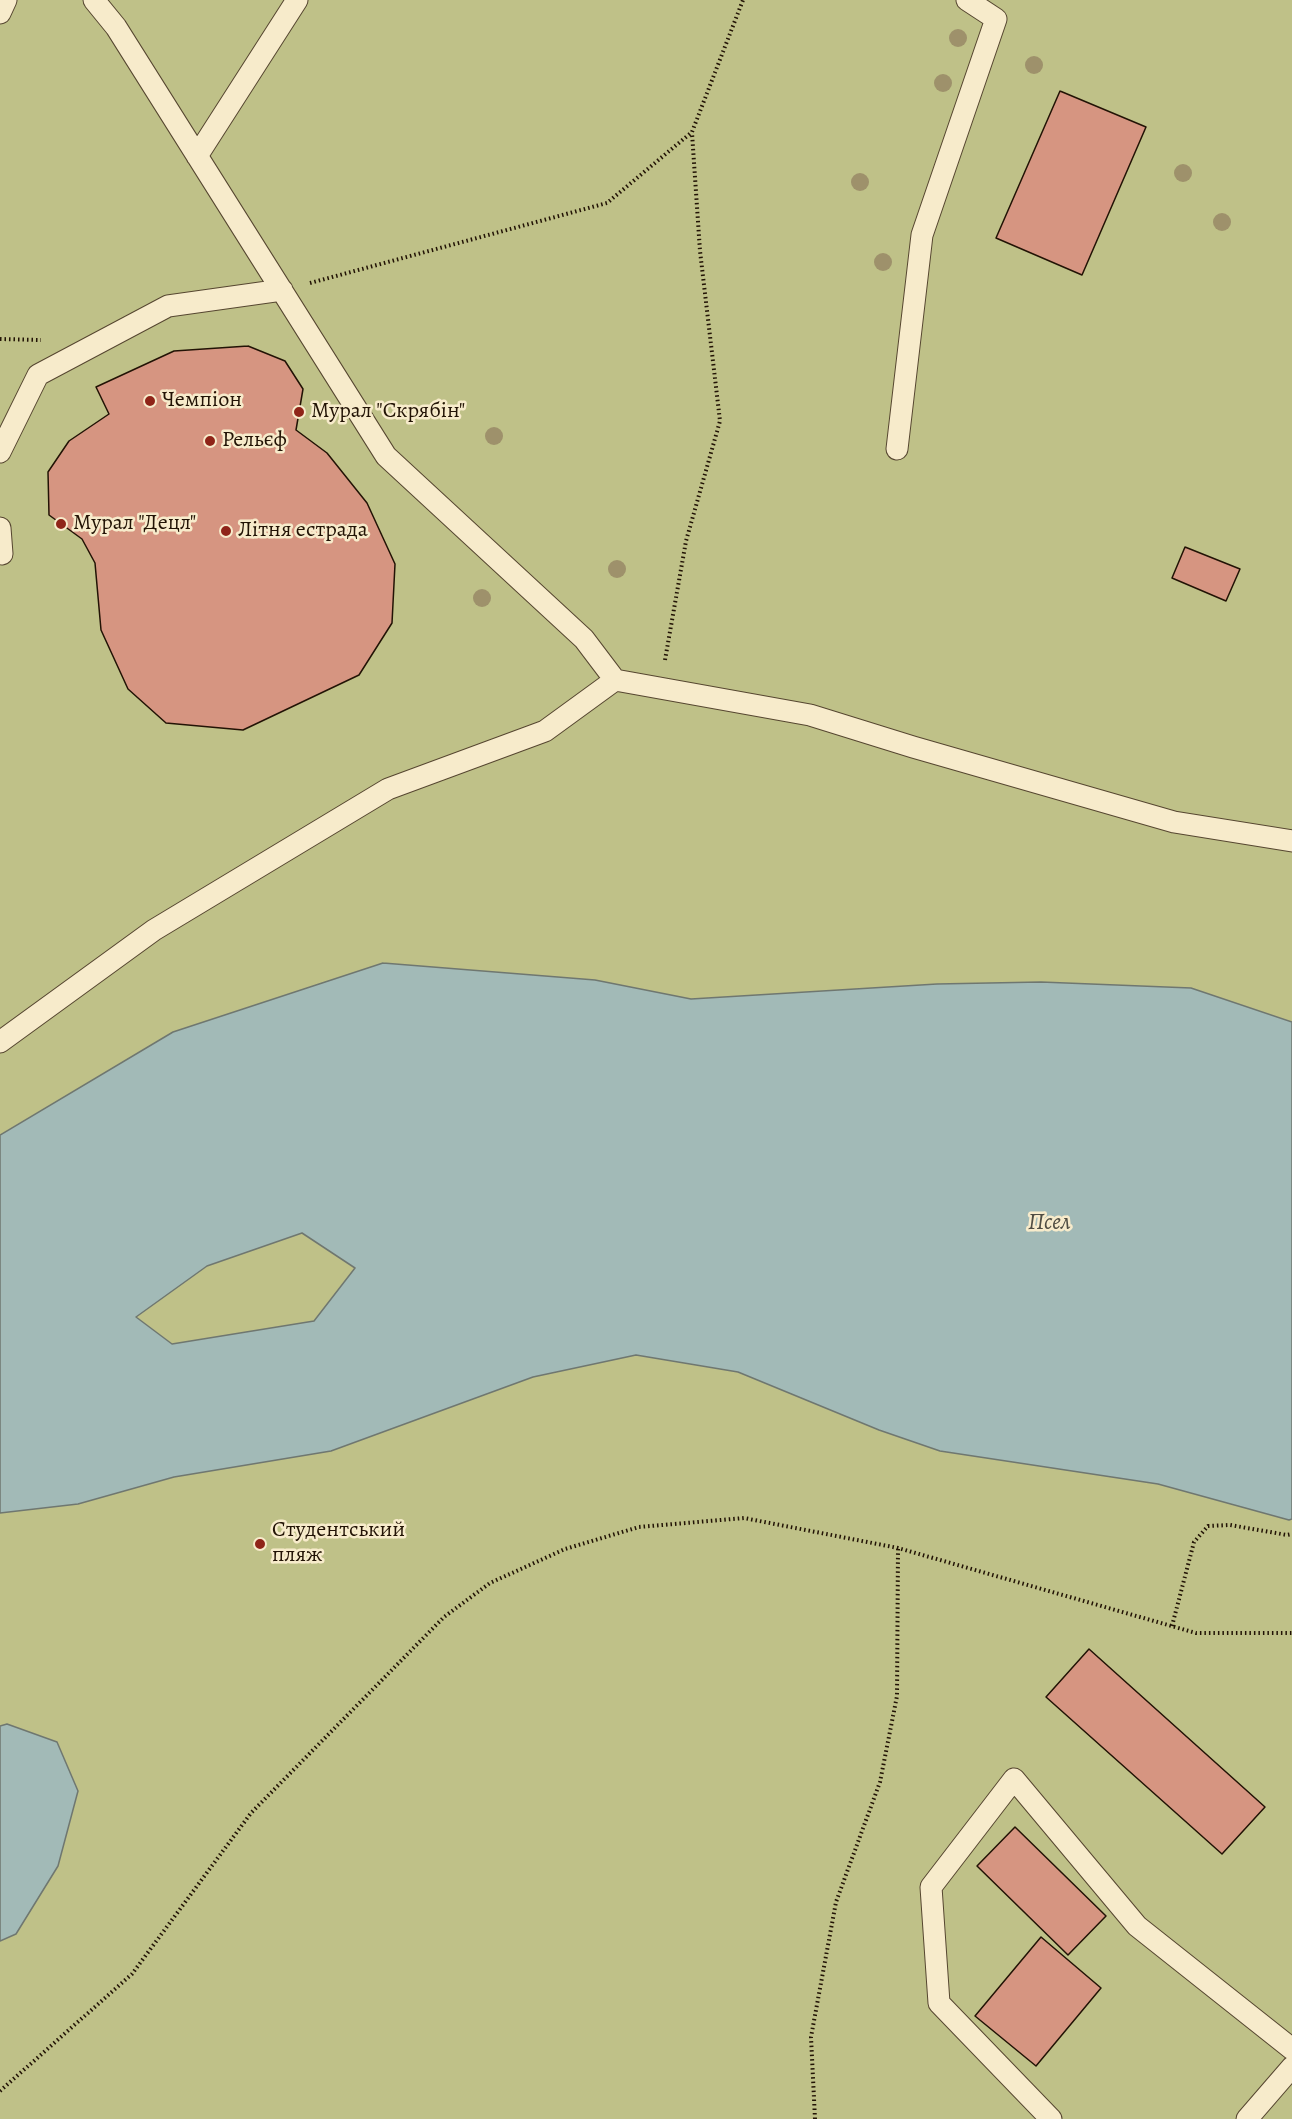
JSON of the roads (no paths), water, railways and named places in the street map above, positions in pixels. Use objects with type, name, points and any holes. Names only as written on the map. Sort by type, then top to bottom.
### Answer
[{"type":"lane","points":[[0,13],[6,0]]},
{"type":"lane","points":[[94,0],[116,27],[386,456],[584,639],[615,680],[810,715],[1174,822],[1292,841]]},
{"type":"lane","points":[[197,156],[297,0]]},
{"type":"lane","points":[[897,448],[922,235],[996,19],[967,0]]},
{"type":"lane","points":[[0,452],[38,375],[168,306],[282,290]]},
{"type":"lane","points":[[0,528],[2,554]]},
{"type":"lane","points":[[0,1041],[154,930],[388,789],[545,731],[615,680]]},
{"type":"lane","points":[[1051,2119],[939,2003],[931,1887],[1014,1779],[1137,1926],[1292,2049]]},
{"type":"lane","points":[[1247,2119],[1292,2067]]},
{"type":"water","name":"Псел","points":[[383,963],[595,980],[691,999],[937,984],[1041,982],[1191,988],[1292,1022],[1292,1519],[1158,1484],[940,1451],[879,1430],[738,1372],[636,1355],[533,1377],[331,1451],[174,1477],[78,1504],[0,1513],[0,1135],[173,1032]],"holes":[[[302,1233],[355,1268],[314,1321],[172,1344],[136,1317],[207,1266]]]},
{"type":"water","points":[[7,1724],[57,1742],[78,1791],[58,1866],[16,1934],[0,1941],[0,1726]]},
{"type":"place","name":"Чемпіон","points":[[150,401]]},
{"type":"place","name":"Мурал \"Скрябін\"","points":[[299,412]]},
{"type":"place","name":"Рельєф","points":[[210,441]]},
{"type":"place","name":"Мурал \"Децл\"","points":[[61,524]]},
{"type":"place","name":"Літня естрада","points":[[226,531]]},
{"type":"place","name":"Студентський пляж","points":[[260,1544]]}]
